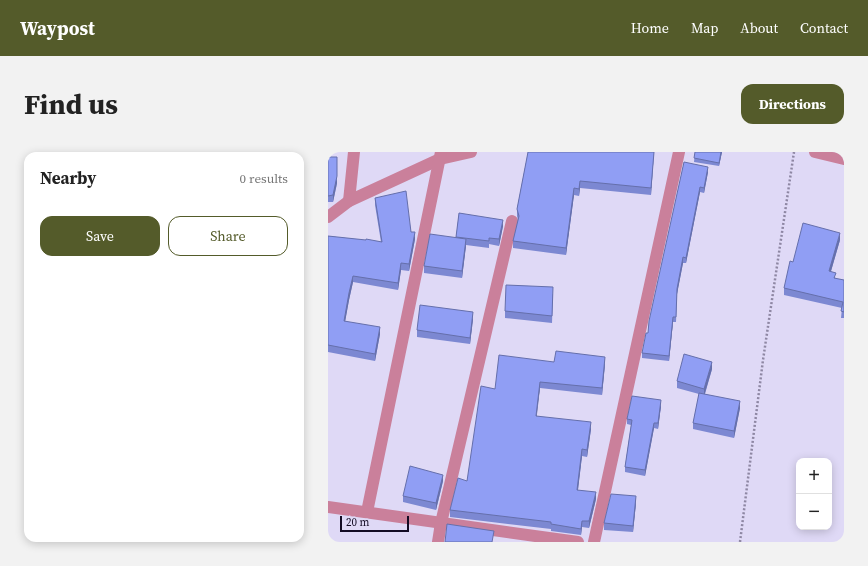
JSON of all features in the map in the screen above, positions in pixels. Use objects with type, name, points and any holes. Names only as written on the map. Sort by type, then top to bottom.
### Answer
[{"type":"street","points":[[349,201],[354,152]]},
{"type":"street","points":[[330,214],[349,201],[440,156],[471,152]]},
{"type":"street","points":[[594,542],[679,152]]},
{"type":"street","points":[[815,152],[844,159]]},
{"type":"street","points":[[367,512],[440,156]]},
{"type":"street","points":[[438,542],[441,523],[512,221]]},
{"type":"street","points":[[328,506],[578,542]]},
{"type":"path","points":[[740,542],[763,360],[794,152]]},
{"type":"building","points":[[528,152],[654,152],[651,188],[580,181],[579,189],[574,188],[566,248],[513,241],[519,216],[517,209]]},
{"type":"building","points":[[695,152],[721,152],[719,163],[694,158]]},
{"type":"building","points":[[328,157],[337,157],[337,176],[333,195],[328,196]]},
{"type":"building","points":[[684,162],[708,167],[704,188],[700,187],[686,258],[683,257],[677,289],[676,317],[673,317],[669,356],[642,353],[646,333],[648,333],[649,321]]},
{"type":"building","points":[[406,191],[411,232],[415,232],[409,264],[401,263],[398,283],[353,276],[349,293],[344,321],[380,327],[375,354],[328,345],[328,236],[366,239],[382,242],[375,198]]},
{"type":"building","points":[[459,213],[503,220],[499,239],[489,238],[489,241],[456,237]]},
{"type":"building","points":[[803,223],[840,233],[829,271],[836,273],[834,278],[844,280],[844,312],[841,311],[843,302],[784,288],[790,261],[793,262]]},
{"type":"building","points":[[430,234],[466,239],[462,271],[424,266]]},
{"type":"building","points":[[506,285],[553,287],[552,316],[505,311]]},
{"type":"building","points":[[420,305],[473,312],[470,338],[417,330]]},
{"type":"building","points":[[556,351],[605,357],[602,388],[540,382],[536,416],[591,422],[587,450],[582,449],[577,490],[596,492],[589,521],[582,521],[581,529],[551,524],[551,522],[450,510],[458,478],[467,481],[481,386],[495,389],[499,355],[554,362]]},
{"type":"building","points":[[684,354],[712,362],[704,389],[677,381]]},
{"type":"building","points":[[699,393],[740,401],[734,431],[693,423]]},
{"type":"building","points":[[632,396],[661,400],[658,423],[654,423],[645,470],[625,467],[632,420],[627,419]]},
{"type":"building","points":[[410,466],[443,475],[436,503],[403,496]]},
{"type":"building","points":[[611,494],[636,496],[633,526],[604,523]]},
{"type":"building","points":[[447,524],[494,531],[492,542],[445,542]]}]
